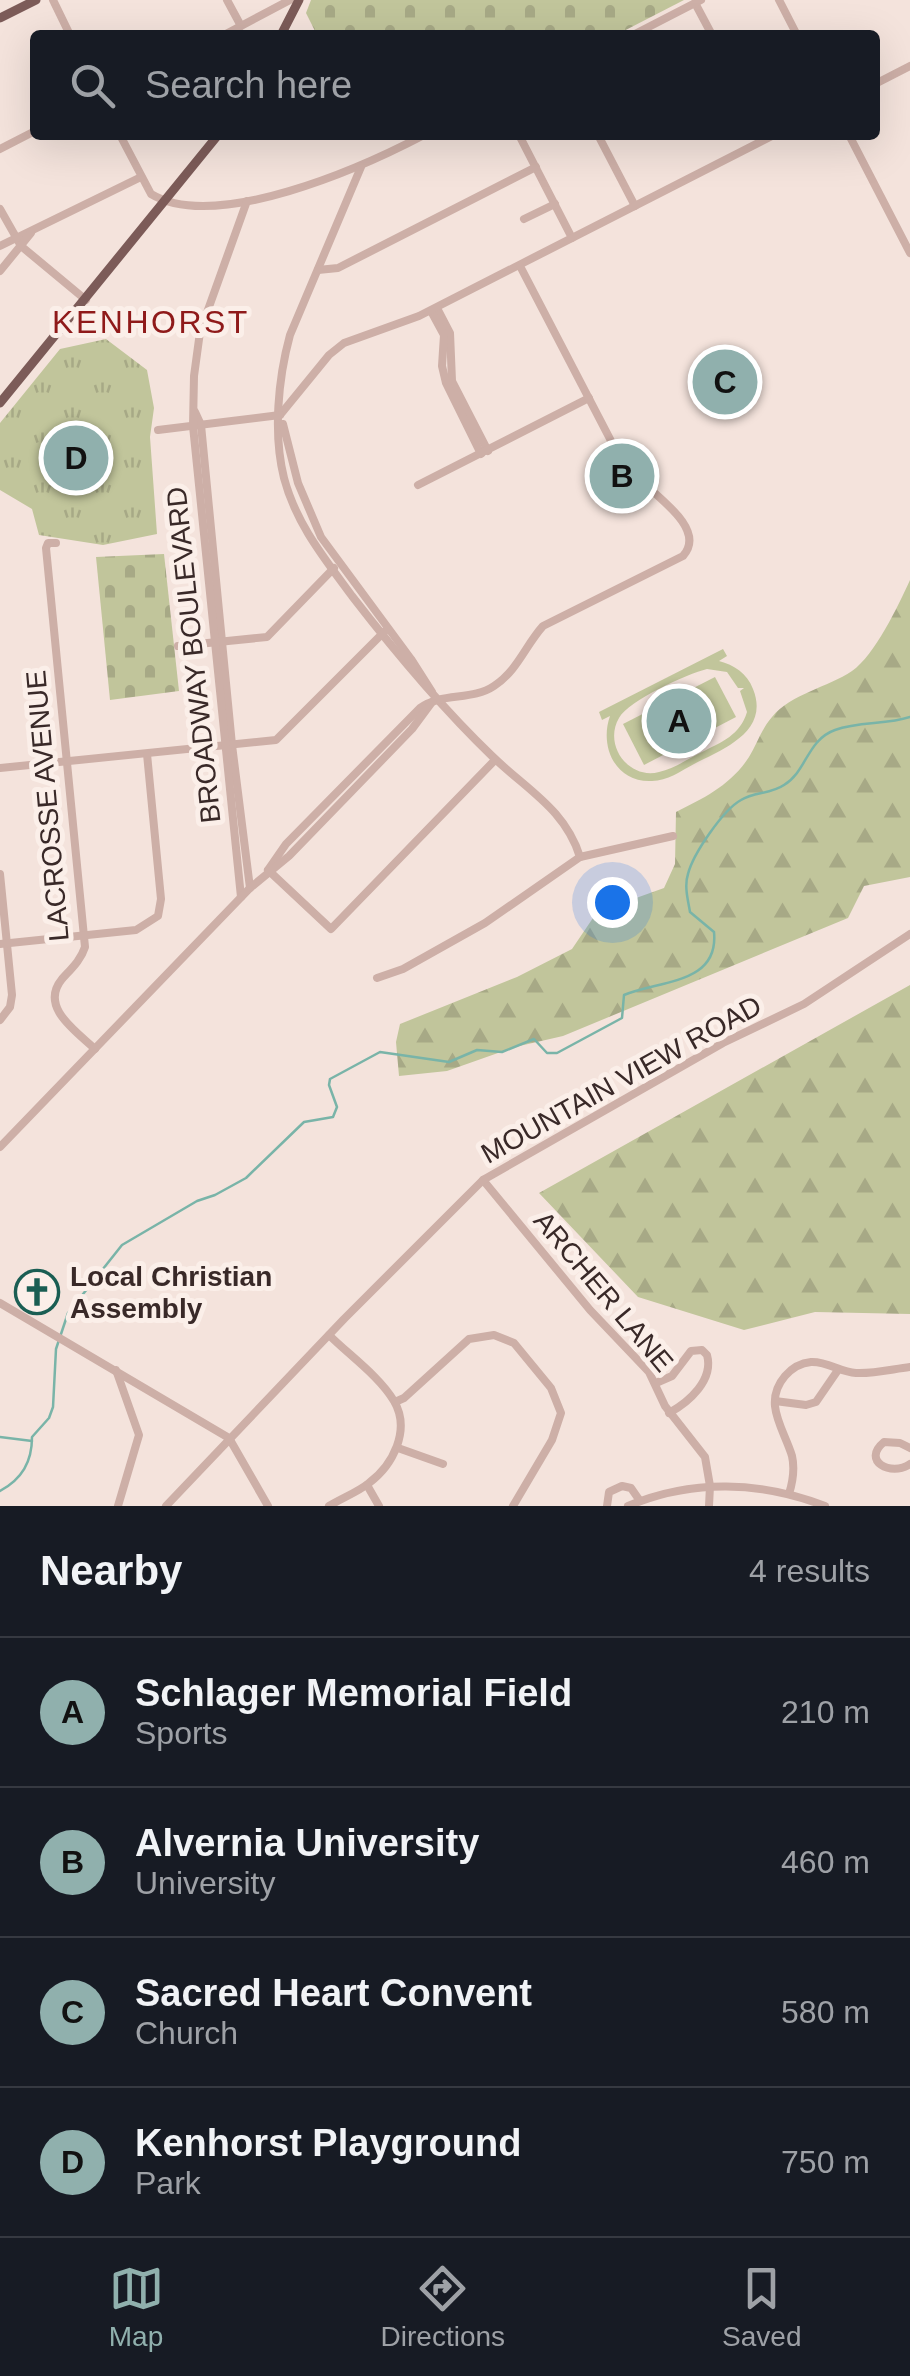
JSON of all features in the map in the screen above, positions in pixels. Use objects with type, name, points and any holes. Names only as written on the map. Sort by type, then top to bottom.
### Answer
[{"type":"main road","points":[[0,18],[36,0]]},
{"type":"main road","points":[[284,30],[299,0]]},
{"type":"main road","points":[[0,402],[214,140]]},
{"type":"street","points":[[53,0],[68,30]]},
{"type":"street","points":[[227,0],[241,26]]},
{"type":"street","points":[[233,30],[290,0]]},
{"type":"street","points":[[780,0],[795,30]]},
{"type":"street","points":[[643,30],[698,2],[710,30]]},
{"type":"street","points":[[880,81],[910,66]]},
{"type":"street","points":[[0,149],[30,134]]},
{"type":"street","points":[[123,140],[151,194],[181,206],[247,201],[290,192],[361,167],[414,140]]},
{"type":"street","points":[[522,140],[572,238]]},
{"type":"street","points":[[601,140],[635,206]]},
{"type":"street","points":[[158,430],[280,415],[335,349],[434,309],[760,140]]},
{"type":"street","points":[[852,140],[910,254]]},
{"type":"street","points":[[361,167],[285,355],[280,415],[302,497],[335,567],[426,680],[434,698],[495,760],[563,819],[580,857]]},
{"type":"street","points":[[318,270],[338,268],[536,167]]},
{"type":"street","points":[[0,271],[18,242],[34,229],[141,176]]},
{"type":"street","name":"BROADWAY BOULEVARD","points":[[241,897],[194,408],[200,332],[247,201]]},
{"type":"street","points":[[524,219],[554,204]]},
{"type":"street","points":[[0,209],[18,242],[86,300]]},
{"type":"street","points":[[0,246],[18,242]]},
{"type":"street","points":[[434,698],[477,693],[495,686],[522,660],[528,642],[543,626],[683,556],[692,542],[690,530],[680,518],[634,479],[520,266]]},
{"type":"street","points":[[434,309],[444,335],[442,366],[446,384],[484,452]]},
{"type":"street","points":[[418,485],[589,398]]},
{"type":"street","name":"LACROSSE AVENUE","points":[[56,542],[48,543],[46,548],[84,934],[82,956],[57,986],[54,1002],[62,1019],[95,1049]]},
{"type":"street","points":[[178,646],[267,636],[335,567]]},
{"type":"street","points":[[0,768],[276,740],[384,632]]},
{"type":"street","points":[[0,1146],[241,897],[352,791],[424,715],[434,698]]},
{"type":"street","name":"BROADWAY BOULEVARD","points":[[228,745],[250,888]]},
{"type":"street","points":[[4,943],[136,930],[152,922],[162,900],[146,754]]},
{"type":"street","points":[[268,870],[331,929],[495,760]]},
{"type":"street","points":[[377,978],[403,969],[486,924],[580,857],[673,836]]},
{"type":"street","points":[[0,874],[12,999],[0,1020]]},
{"type":"street","name":"MOUNTAIN VIEW ROAD","points":[[166,1506],[483,1180],[723,1043],[804,1004],[910,934]]},
{"type":"street","name":"ARCHER LANE","points":[[483,1180],[656,1383],[669,1413],[705,1457],[710,1486]]},
{"type":"street","points":[[0,1303],[229,1438],[268,1506]]},
{"type":"street","points":[[329,1335],[395,1402],[399,1426],[398,1448],[389,1464],[367,1485],[329,1506]]},
{"type":"street","points":[[395,1402],[469,1339],[494,1335],[514,1343],[552,1388],[561,1413],[552,1440],[514,1506]]},
{"type":"street","points":[[656,1383],[672,1376],[691,1351],[702,1350],[707,1354],[709,1367],[692,1398],[669,1413]]},
{"type":"street","points":[[782,1504],[793,1463],[778,1424],[775,1401],[780,1383],[797,1366],[821,1362],[838,1370],[863,1373],[910,1366]]},
{"type":"street","points":[[116,1370],[138,1424],[139,1442],[118,1506]]},
{"type":"street","points":[[775,1401],[816,1402],[838,1370]]},
{"type":"street","points":[[130,1406],[134,1393],[147,1388]]},
{"type":"street","points":[[910,1448],[884,1442],[875,1456],[886,1469],[899,1470],[910,1464]]},
{"type":"street","points":[[398,1448],[443,1464]]},
{"type":"street","points":[[367,1485],[379,1506]]},
{"type":"street","points":[[607,1506],[610,1490],[622,1486],[631,1488],[640,1501]]},
{"type":"street","points":[[709,1506],[710,1486]]},
{"type":"street","points":[[628,1506],[664,1493],[710,1486],[787,1493],[825,1506]]},
{"type":"street","points":[[664,1493],[668,1506]]},
{"type":"green space","points":[[311,0],[684,0],[626,30],[314,30],[306,13]]},
{"type":"green space","points":[[106,339],[147,370],[154,408],[150,437],[157,534],[103,545],[39,535],[32,509],[0,490],[0,423],[60,349]]},
{"type":"green space","points":[[164,554],[179,691],[110,700],[96,557]]},
{"type":"green space","points":[[910,580],[910,877],[864,886],[848,918],[563,1036],[515,1047],[447,1071],[399,1076],[396,1042],[400,1024],[517,977],[572,949],[597,912],[664,888],[675,864],[676,812],[707,796],[734,775],[780,709],[861,664],[885,629]]},
{"type":"green space","points":[[723,649],[727,656],[719,661],[744,674],[757,704],[750,727],[741,737],[674,775],[652,781],[629,776],[613,761],[607,740],[610,716],[602,720],[599,712]],"holes":[[[707,669],[727,672],[738,688],[744,688],[740,691],[747,712],[740,727],[716,745],[659,772],[648,773],[629,766],[614,739],[615,728],[625,711],[686,676]]]},
{"type":"green space","points":[[715,677],[736,717],[644,765],[623,724]]},
{"type":"green space","points":[[910,985],[910,1314],[815,1312],[744,1330],[638,1297],[539,1193]]},
{"type":"waterway","points":[[0,1491],[24,1469],[32,1437],[49,1418],[56,1349],[68,1313],[122,1245],[197,1201],[246,1178],[304,1122],[333,1117],[337,1107],[330,1079],[380,1052],[449,1062],[477,1050],[502,1052],[534,1039],[547,1053],[557,1053],[622,1018],[624,995],[697,971],[713,949],[714,932],[690,912],[687,879],[696,855],[718,823],[741,800],[779,788],[792,779],[818,741],[835,730],[910,717]]},
{"type":"waterway","points":[[0,1437],[32,1441]]},
{"type":"place","name":"Sacred Heart Convent","points":[[725,382]]},
{"type":"place","name":"Kenhorst Playground","points":[[76,458]]},
{"type":"place","name":"Alvernia University","points":[[622,476]]},
{"type":"place","name":"Schlager Memorial Field","points":[[679,721]]},
{"type":"place","name":"Local Christian Assembly","points":[[37,1292]]},
{"type":"district","name":"KENHORST","points":[[151,322]]}]
